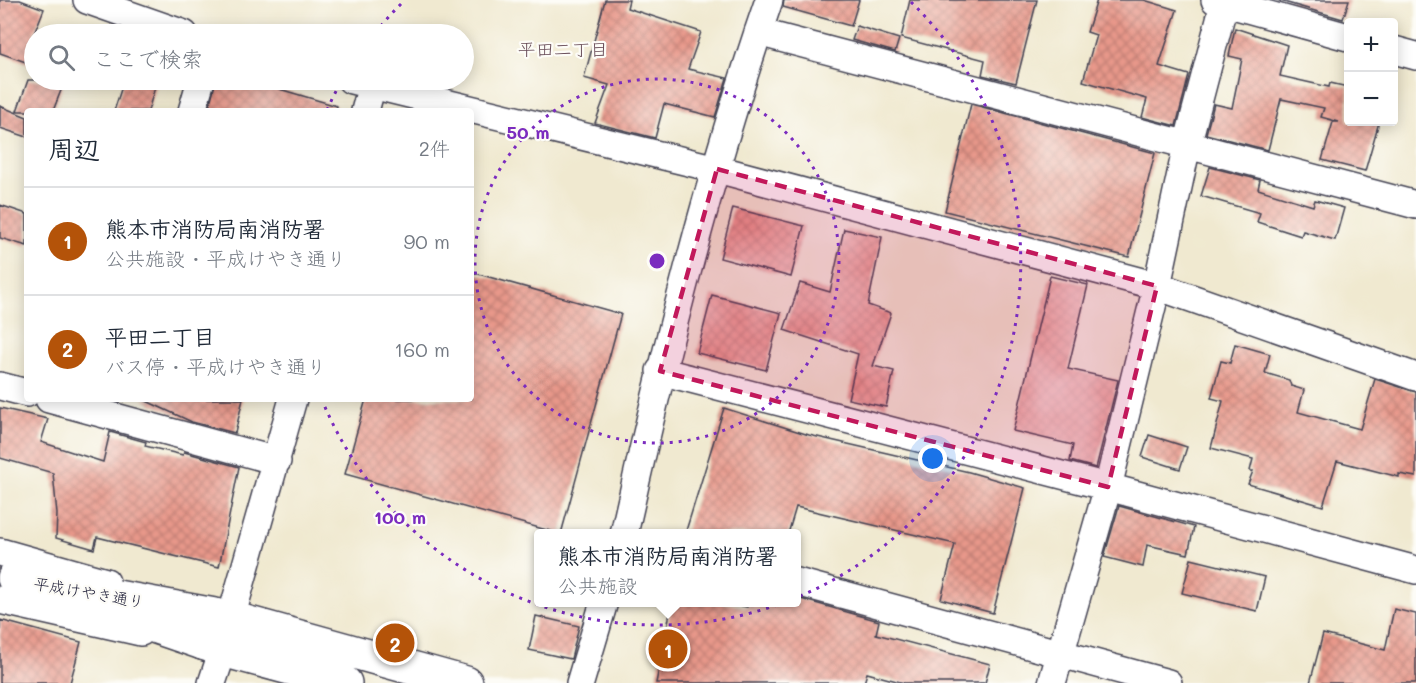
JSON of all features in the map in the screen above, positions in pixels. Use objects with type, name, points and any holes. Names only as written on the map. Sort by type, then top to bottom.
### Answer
[{"type":"street","points":[[87,0],[155,24]]},
{"type":"street","points":[[625,529],[660,371],[717,169],[758,32],[770,0]]},
{"type":"street","points":[[1052,683],[1108,487],[1157,286],[1221,1],[1344,36]]},
{"type":"street","points":[[758,32],[1416,205]]},
{"type":"street","points":[[1398,51],[1416,56]]},
{"type":"street","points":[[193,108],[198,90]]},
{"type":"street","points":[[363,90],[365,108]]},
{"type":"street","points":[[395,90],[468,108]]},
{"type":"street","points":[[474,109],[717,169],[1157,286],[1416,377]]},
{"type":"street","points":[[660,371],[1108,487],[1416,570]]},
{"type":"street","points":[[0,386],[24,392]]},
{"type":"street","points":[[72,402],[110,407],[277,461]]},
{"type":"street","points":[[231,618],[292,402]]},
{"type":"street","name":"平成けやき通り","points":[[3,576],[231,618],[466,683]]},
{"type":"street","name":"平成けやき通り","points":[[3,576],[223,650],[345,683]]},
{"type":"street","points":[[801,583],[1168,683]]},
{"type":"street","points":[[580,683],[603,607]]},
{"type":"street","points":[[213,683],[223,650]]},
{"type":"highlighted area","points":[[717,169],[1157,286],[1108,487],[660,371]]},
{"type":"building","points":[[0,0],[20,0],[44,9],[38,24],[24,24],[24,61],[0,53]]},
{"type":"building","points":[[605,0],[629,0],[627,8],[701,32],[688,69],[727,78],[715,117],[664,104],[655,138],[595,123],[609,85],[584,78]]},
{"type":"building","points":[[784,0],[859,0],[851,26],[783,7]]},
{"type":"building","points":[[910,0],[1037,0],[1016,83],[982,75],[985,60],[901,38]]},
{"type":"building","points":[[1097,0],[1144,0],[1177,10],[1159,66],[1189,75],[1176,126],[1142,117],[1147,99],[1083,81],[1096,35],[1087,32]]},
{"type":"building","points":[[1277,0],[1349,0],[1343,19]]},
{"type":"building","points":[[857,26],[899,39],[895,52],[852,40]]},
{"type":"building","points":[[1235,28],[1287,45],[1280,76],[1329,87],[1330,83],[1344,86],[1344,126],[1378,126],[1365,171],[1322,160],[1333,122],[1339,122],[1321,117],[1324,108],[1281,99],[1268,150],[1206,134],[1214,104],[1232,108],[1242,59],[1229,56]]},
{"type":"building","points":[[24,90],[61,90],[54,108],[24,108],[24,111],[17,111]]},
{"type":"building","points":[[121,90],[154,90],[149,108],[115,108]]},
{"type":"building","points":[[213,90],[283,90],[337,106],[337,108],[209,108]]},
{"type":"building","points":[[971,104],[1155,153],[1129,257],[945,211]]},
{"type":"building","points":[[0,106],[24,116],[24,136],[0,128]]},
{"type":"building","points":[[1210,167],[1260,180],[1258,189],[1313,206],[1315,200],[1344,208],[1335,240],[1303,231],[1301,236],[1257,222],[1260,213],[1201,196]]},
{"type":"building","points":[[0,205],[24,213],[24,245],[0,238]]},
{"type":"building","points":[[733,208],[804,226],[791,277],[720,258]]},
{"type":"building","points":[[844,229],[882,237],[868,305],[891,313],[873,366],[894,371],[886,407],[848,399],[858,354],[784,330],[800,283],[830,292]]},
{"type":"building","points":[[474,273],[621,314],[562,529],[543,529],[345,474],[365,402],[474,402]]},
{"type":"building","points":[[1050,276],[1088,285],[1068,369],[1118,380],[1096,468],[1070,461],[1073,445],[1013,431]]},
{"type":"building","points":[[712,295],[781,313],[766,370],[697,353]]},
{"type":"building","points":[[1235,344],[1270,354],[1265,373],[1289,380],[1291,386],[1304,390],[1298,412],[1360,429],[1375,379],[1416,392],[1416,477],[1399,474],[1399,477],[1337,461],[1323,506],[1248,484],[1253,471],[1250,471],[1253,459],[1211,448],[1223,401],[1211,398],[1221,361],[1230,363]]},
{"type":"building","points":[[149,402],[242,402],[235,433],[192,422]]},
{"type":"building","points":[[0,408],[48,419],[41,442],[103,462],[110,432],[146,442],[145,446],[183,455],[184,452],[239,467],[219,567],[97,537],[94,549],[56,538],[57,514],[53,473],[0,458]]},
{"type":"building","points":[[724,408],[809,435],[969,472],[1025,488],[993,613],[941,599],[955,544],[796,507],[789,529],[687,529]]},
{"type":"building","points":[[1149,435],[1187,447],[1180,469],[1142,457]]},
{"type":"building","points":[[1119,506],[1194,527],[1188,554],[1147,545],[1143,567],[1104,557]]},
{"type":"building","points":[[1191,559],[1265,577],[1257,611],[1182,593]]},
{"type":"building","points":[[801,599],[879,621],[876,634],[990,664],[985,683],[904,683],[867,673],[864,683],[656,683],[671,607],[801,607]]},
{"type":"building","points":[[1394,609],[1416,614],[1416,683],[1310,683],[1323,634],[1385,650]]},
{"type":"building","points":[[536,616],[579,626],[571,659],[529,650]]},
{"type":"building","points":[[0,620],[81,642],[70,683],[0,683]]},
{"type":"place","name":"平田二丁目","points":[[395,643]]},
{"type":"place","name":"熊本市消防局南消防署","points":[[668,649]]},
{"type":"district","name":"平田二丁目","points":[[563,49]]}]
